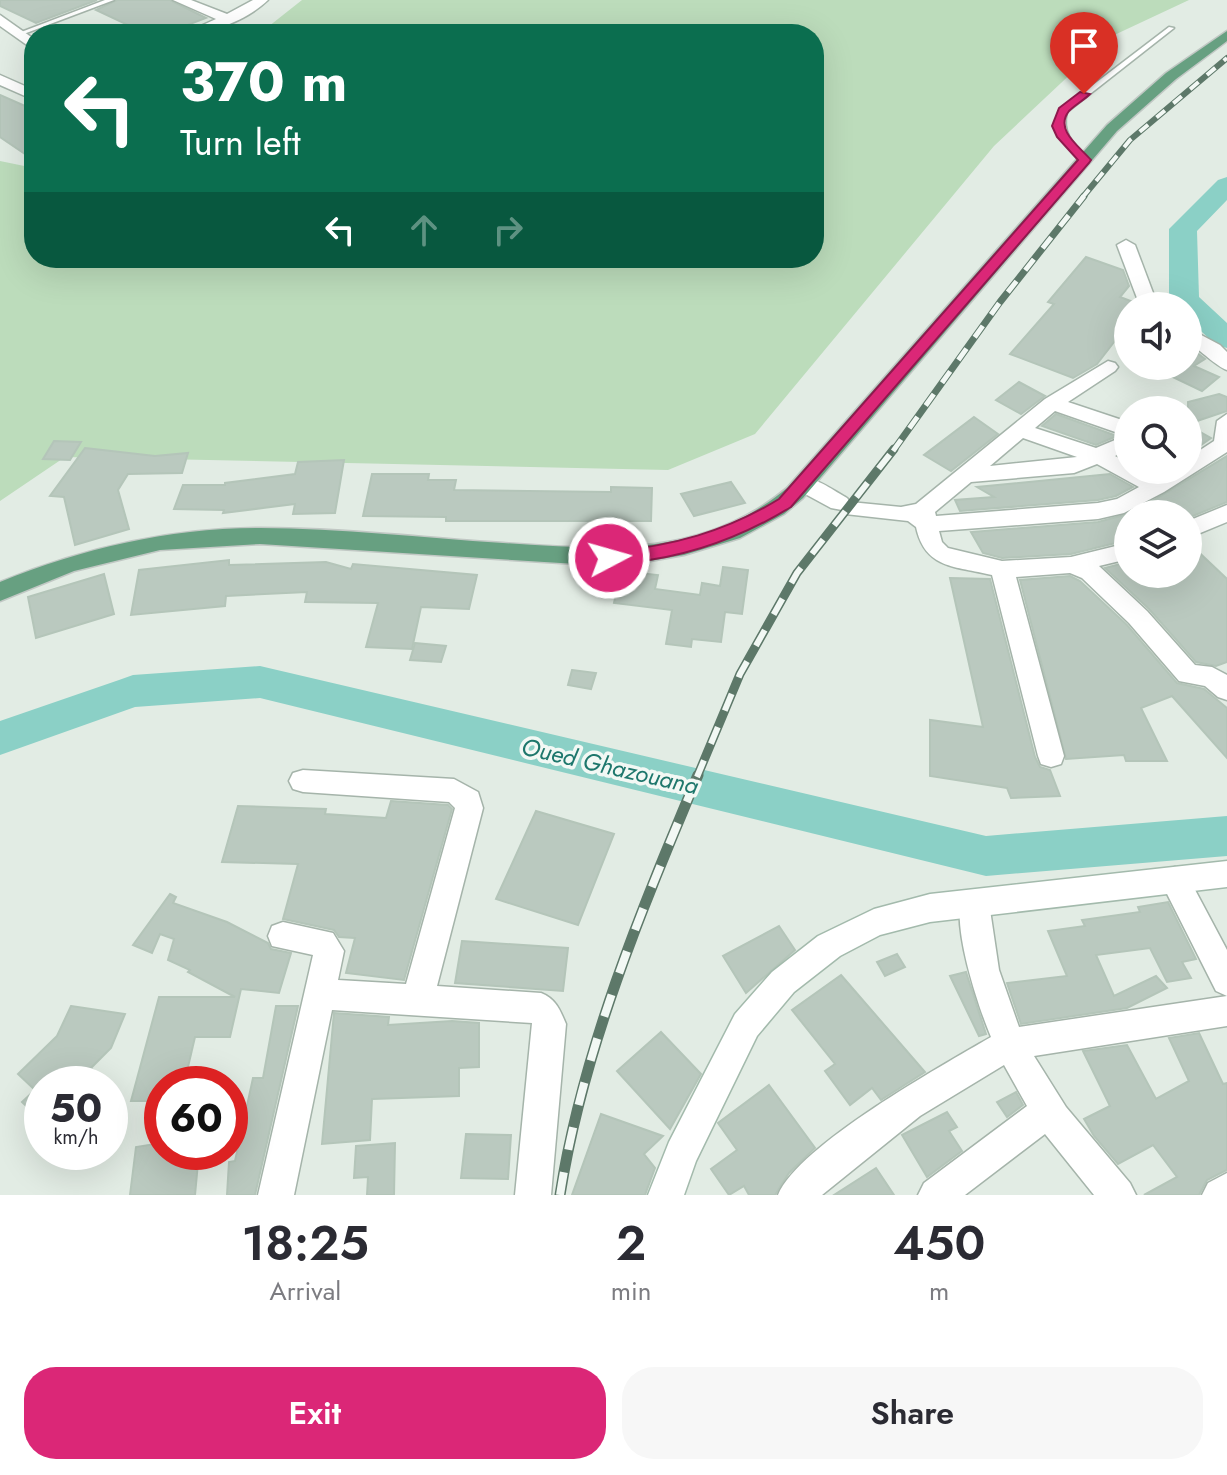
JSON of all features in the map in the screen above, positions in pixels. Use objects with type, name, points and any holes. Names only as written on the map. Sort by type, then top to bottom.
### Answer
[{"type":"main road","points":[[0,592],[68,564],[160,542],[260,536],[609,558],[661,553],[707,541],[751,524],[785,503],[804,484],[1112,128],[1150,94],[1227,35]]},
{"type":"street","points":[[179,0],[228,19]]},
{"type":"street","points":[[215,24],[262,0]]},
{"type":"street","points":[[0,19],[24,38]]},
{"type":"street","points":[[0,79],[24,91]]},
{"type":"street","points":[[1126,245],[1144,292]]},
{"type":"street","points":[[1202,342],[1227,364]]},
{"type":"street","points":[[921,516],[1052,403],[1108,367]]},
{"type":"street","points":[[1052,403],[1114,424]]},
{"type":"street","points":[[1202,458],[1224,444],[1227,421]]},
{"type":"street","points":[[1020,430],[1100,457],[1156,487]]},
{"type":"street","points":[[968,475],[1074,466],[1114,450]]},
{"type":"street","points":[[804,484],[846,506],[872,513],[921,516],[1114,510]]},
{"type":"street","points":[[1141,500],[1161,484]]},
{"type":"street","points":[[1202,524],[1227,513]]},
{"type":"street","points":[[921,516],[931,545],[940,554],[1002,569],[1071,565],[1114,554]]},
{"type":"street","points":[[1071,565],[1090,572],[1138,617],[1188,674],[1212,677],[1227,690]]},
{"type":"street","points":[[1002,569],[1051,756]]},
{"type":"street","points":[[303,781],[454,791],[468,800],[469,808],[417,1001]]},
{"type":"street","points":[[666,1195],[681,1154],[746,1025],[783,982],[829,946],[874,923],[930,908],[1227,874]]},
{"type":"street","points":[[1175,880],[1227,981]]},
{"type":"street","points":[[974,903],[984,968],[1009,1044],[1084,1159],[1118,1195]]},
{"type":"street","points":[[276,1195],[328,947],[283,936]]},
{"type":"street","points":[[320,994],[541,1008],[546,1012],[550,1024],[533,1195]]},
{"type":"street","points":[[796,1195],[828,1165],[908,1104],[1009,1044],[1227,1011]]},
{"type":"street","points":[[936,1195],[1050,1110]]},
{"type":"street","points":[[1220,1195],[1227,1191]]},
{"type":"lane","points":[[46,24],[111,0]]},
{"type":"lane","points":[[1085,160],[1061,134],[1058,126],[1063,111],[1171,28]]},
{"type":"lane","points":[[19,34],[24,32]]},
{"type":"green space","points":[[302,0],[1189,0],[1110,37],[994,146],[755,434],[668,470],[65,457],[0,501],[0,161],[24,166],[24,268],[824,268],[824,24],[272,24]]},
{"type":"building","points":[[0,0],[97,0],[36,23],[0,6]]},
{"type":"building","points":[[117,0],[170,0],[206,18],[190,24],[126,24],[96,10]]},
{"type":"building","points":[[0,95],[24,106],[24,153],[0,137]]},
{"type":"building","points":[[1086,257],[1123,270],[1129,286],[1124,292],[1114,292],[1114,342],[1097,364],[1073,378],[1010,354],[1054,304],[1048,302]]},
{"type":"building","points":[[1202,370],[1219,377],[1202,391],[1179,380],[1202,380]]},
{"type":"building","points":[[1019,382],[1045,396],[1021,414],[996,400]]},
{"type":"building","points":[[1219,394],[1227,397],[1227,411],[1202,419],[1202,398]]},
{"type":"building","points":[[1056,414],[1114,437],[1096,445],[1042,426]]},
{"type":"building","points":[[974,417],[998,434],[951,471],[924,455]]},
{"type":"building","points":[[1202,433],[1211,438],[1202,444]]},
{"type":"building","points":[[54,441],[81,442],[70,460],[43,459]]},
{"type":"building","points":[[85,448],[155,456],[188,453],[182,473],[128,474],[118,490],[129,529],[75,545],[64,497],[50,496]]},
{"type":"building","points":[[1227,456],[1227,502],[1202,512],[1202,500],[1154,500],[1181,484],[1202,484],[1202,471]]},
{"type":"building","points":[[344,460],[335,513],[293,514],[295,504],[223,513],[224,510],[174,509],[183,485],[225,485],[295,474],[298,462]]},
{"type":"building","points":[[372,474],[429,474],[428,480],[456,480],[454,490],[611,492],[611,487],[652,488],[651,521],[446,521],[446,517],[363,516]]},
{"type":"building","points":[[1110,474],[1114,476],[1114,484],[1133,487],[1116,496],[1098,500],[960,511],[955,500],[994,497],[977,487]]},
{"type":"building","points":[[731,482],[745,503],[694,516],[681,494]]},
{"type":"building","points":[[1114,518],[1114,543],[1071,554],[1002,558],[983,553],[971,532],[1098,522]]},
{"type":"building","points":[[1202,555],[1227,579],[1227,662],[1216,666],[1196,662],[1126,588],[1202,588]]},
{"type":"building","points":[[229,560],[229,565],[326,562],[351,569],[353,564],[477,575],[469,609],[421,607],[412,649],[366,647],[378,603],[305,602],[307,592],[226,596],[225,606],[131,615],[139,570]]},
{"type":"building","points":[[1114,566],[1114,576],[1105,568]]},
{"type":"building","points":[[723,567],[748,570],[742,614],[725,612],[721,642],[692,639],[691,647],[666,644],[672,610],[614,603],[621,571],[658,575],[655,589],[700,595],[702,583],[720,586]]},
{"type":"building","points":[[104,574],[114,614],[36,638],[28,597]]},
{"type":"building","points":[[1070,576],[1080,581],[1127,625],[1177,683],[1204,689],[1227,708],[1227,758],[1172,696],[1141,708],[1167,761],[1126,761],[1124,755],[1066,759],[1020,580]]},
{"type":"building","points":[[950,578],[990,579],[1035,757],[1040,767],[1050,770],[1060,796],[1011,798],[1007,788],[930,776],[930,720],[983,727]]},
{"type":"building","points":[[415,643],[446,646],[441,662],[410,660]]},
{"type":"building","points":[[572,670],[596,673],[591,689],[568,685]]},
{"type":"building","points":[[391,801],[448,805],[452,809],[404,980],[346,973],[355,938],[339,937],[334,930],[283,919],[298,864],[222,862],[238,806],[326,809],[325,814],[386,818]]},
{"type":"building","points":[[536,811],[614,834],[578,925],[496,899]]},
{"type":"building","points":[[170,894],[176,897],[173,903],[227,922],[268,943],[271,949],[291,953],[279,993],[241,989],[230,1037],[195,1037],[188,1066],[144,1066],[144,1101],[131,1101],[159,997],[235,997],[168,960],[174,939],[160,934],[152,953],[133,945]]},
{"type":"building","points":[[1168,902],[1196,959],[1182,962],[1191,978],[1167,982],[1150,948],[1096,955],[1114,996],[1156,976],[1167,988],[1127,1008],[1021,1024],[1007,983],[1067,976],[1048,931],[1085,926],[1082,920],[1140,912],[1138,907]]},
{"type":"building","points":[[779,926],[795,950],[746,993],[723,956]]},
{"type":"building","points":[[462,941],[568,948],[563,991],[455,983]]},
{"type":"building","points":[[897,954],[905,967],[885,976],[877,962]]},
{"type":"building","points":[[966,972],[986,1034],[979,1036],[950,976]]},
{"type":"building","points":[[841,975],[925,1072],[881,1100],[872,1088],[850,1105],[825,1071],[835,1064],[792,1010]]},
{"type":"building","points":[[71,1006],[125,1014],[111,1048],[93,1066],[26,1066],[57,1036]]},
{"type":"building","points":[[276,1006],[298,1006],[255,1195],[227,1195],[229,1170],[248,1170],[248,1101],[253,1078],[263,1078]]},
{"type":"building","points":[[334,1013],[389,1017],[388,1025],[452,1021],[479,1023],[479,1067],[459,1068],[459,1096],[372,1099],[370,1140],[322,1144]]},
{"type":"building","points":[[661,1032],[701,1074],[670,1129],[617,1071]]},
{"type":"building","points":[[1199,1033],[1223,1084],[1227,1083],[1227,1170],[1207,1180],[1199,1195],[1144,1195],[1177,1177],[1153,1145],[1118,1164],[1094,1136],[1084,1119],[1110,1106],[1083,1051],[1127,1045],[1156,1099],[1189,1081],[1169,1038]]},
{"type":"building","points":[[769,1085],[815,1148],[789,1173],[775,1195],[749,1195],[744,1186],[729,1195],[711,1169],[737,1150],[718,1123]]},
{"type":"building","points":[[1016,1092],[1023,1105],[1007,1117],[997,1102]]},
{"type":"building","points":[[947,1112],[957,1127],[949,1131],[962,1151],[927,1177],[902,1135]]},
{"type":"building","points":[[601,1114],[663,1136],[644,1154],[655,1168],[645,1195],[572,1195]]},
{"type":"building","points":[[466,1134],[511,1135],[508,1179],[461,1178]]},
{"type":"building","points":[[395,1143],[394,1195],[367,1195],[368,1177],[354,1178],[356,1146]]},
{"type":"building","points":[[144,1146],[144,1170],[197,1170],[195,1195],[130,1195],[136,1147]]},
{"type":"building","points":[[876,1168],[894,1195],[834,1195]]},
{"type":"waterway","name":"Oued Ghazouana","points":[[1227,185],[1183,229],[1184,299],[1227,339]]},
{"type":"waterway","name":"Oued Ghazouana","points":[[0,738],[133,691],[260,682],[986,856],[1227,836]]},
{"type":"railway","points":[[1082,198],[1130,140],[1227,58]]},
{"type":"railway","points":[[893,451],[1000,302],[1084,196]]},
{"type":"railway","points":[[697,777],[740,674],[797,573],[894,449]]},
{"type":"railway","points":[[560,1195],[583,1087],[616,981],[698,775]]},
{"type":"route","points":[[609,558],[661,553],[707,541],[751,524],[785,503],[1085,160],[1061,134],[1058,126],[1063,111],[1084,94]]}]
